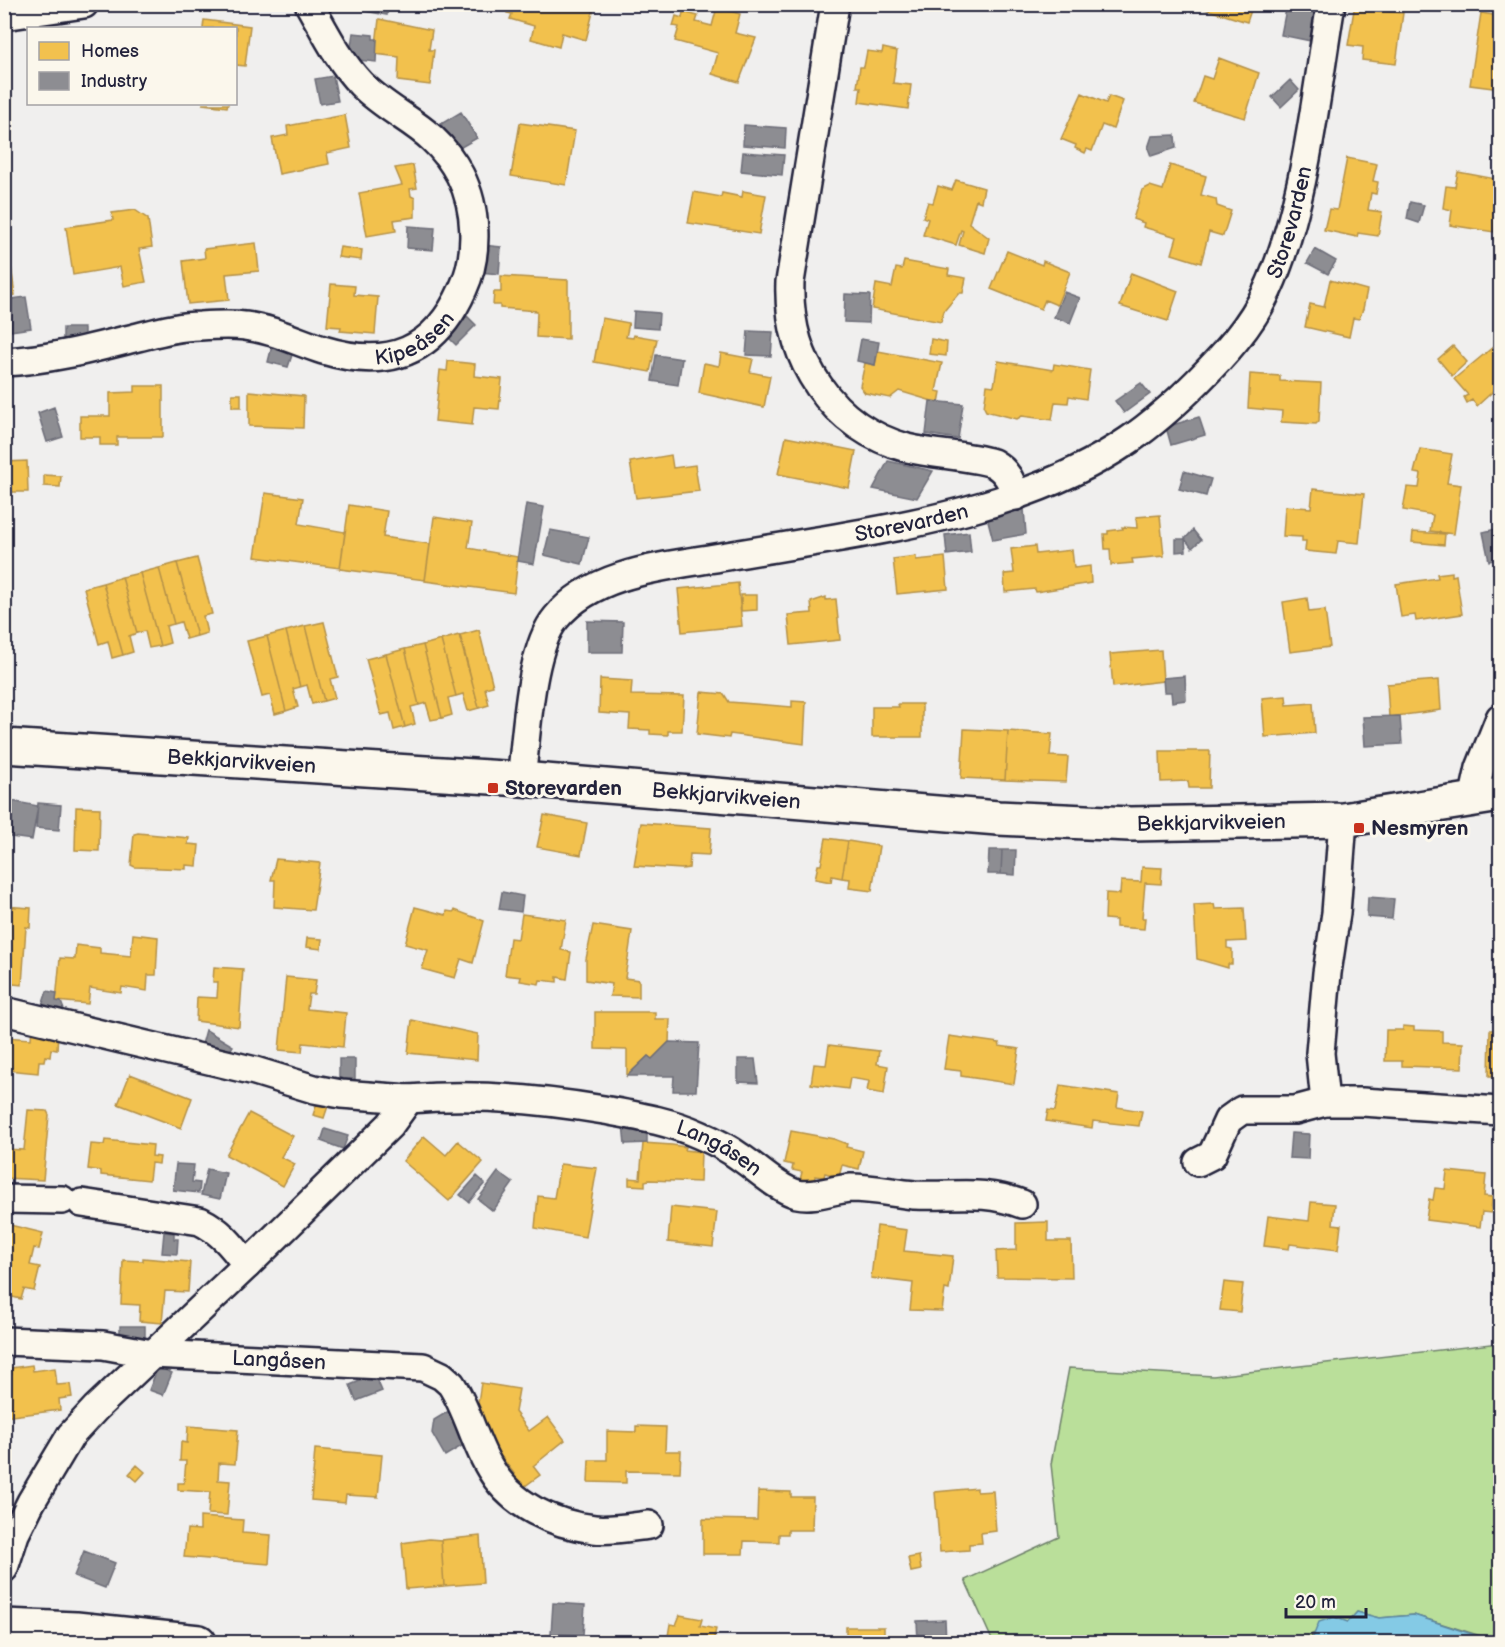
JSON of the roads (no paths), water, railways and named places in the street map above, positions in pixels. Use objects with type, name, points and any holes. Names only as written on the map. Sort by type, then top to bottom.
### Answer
[{"type":"street","points":[[4,16],[84,4]]},
{"type":"street","name":"Kipeåsen","points":[[4,362],[60,355],[197,326],[245,326],[325,350],[365,358],[408,352],[440,328],[454,310],[462,293],[472,258],[473,213],[460,175],[435,140],[417,123],[378,99],[347,68],[309,4]]},
{"type":"street","points":[[835,4],[790,282],[789,304],[795,340],[814,378],[841,411],[856,424],[906,447],[993,463],[1002,468],[1011,480],[1016,496]]},
{"type":"street","name":"Storevarden","points":[[521,779],[542,642],[559,614],[595,589],[651,569],[909,523],[974,509],[1016,496],[1089,463],[1127,442],[1150,425],[1211,368],[1239,337],[1255,313],[1275,272],[1293,210],[1308,144],[1331,4]]},
{"type":"street","points":[[1487,797],[1480,768],[1500,718]]},
{"type":"street","name":"Bekkjarvikveien","points":[[4,746],[521,779],[1030,820],[1130,824],[1343,820],[1487,797]]},
{"type":"street","points":[[1325,1102],[1320,1053],[1327,973],[1336,913],[1343,820]]},
{"type":"street","name":"Langåsen","points":[[4,1011],[341,1094],[409,1100],[443,1096],[506,1098],[556,1102],[655,1119],[702,1135],[737,1154],[786,1189],[798,1194],[813,1195],[851,1188],[916,1195],[980,1193],[1022,1204]]},
{"type":"street","points":[[4,1568],[15,1534],[31,1502],[72,1435],[152,1354],[248,1265],[390,1125],[409,1100]]},
{"type":"street","points":[[1198,1162],[1212,1155],[1228,1120],[1242,1110],[1295,1110],[1325,1102],[1362,1102],[1500,1111]]},
{"type":"street","points":[[4,1199],[72,1202],[200,1221],[214,1228],[228,1240],[248,1265]]},
{"type":"street","name":"Langåsen","points":[[4,1341],[102,1345],[152,1354],[423,1367],[451,1384],[489,1467],[505,1491],[528,1508],[572,1524],[595,1529],[649,1525]]},
{"type":"street","points":[[4,1626],[76,1629],[197,1642]]},
{"type":"water","points":[[1357,1612],[1379,1618],[1414,1615],[1496,1642],[1311,1642],[1319,1622],[1334,1617],[1348,1622]]},
{"type":"place","name":"Storevarden","points":[[493,788]]},
{"type":"place","name":"Nesmyren","points":[[1359,828]]}]
